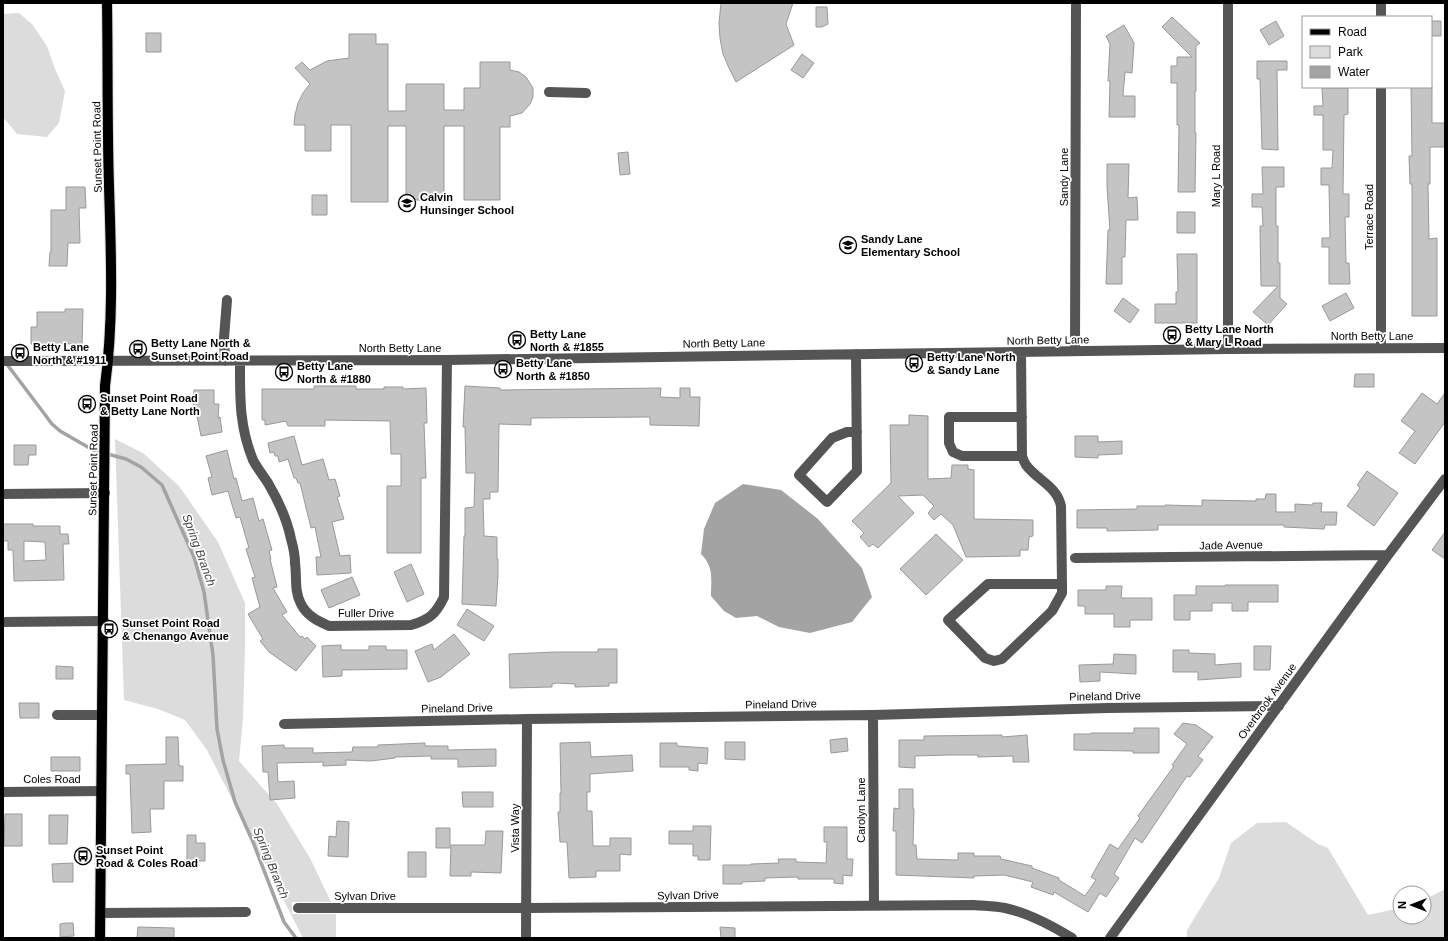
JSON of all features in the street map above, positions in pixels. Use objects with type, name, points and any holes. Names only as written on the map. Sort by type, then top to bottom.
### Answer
[{"type":"main road","name":"Sunset Point Road","points":[[100,938],[105,432],[106,386],[111,332],[112,269],[109,185],[107,3]]},
{"type":"street","name":"Sandy Lane","points":[[1075,351],[1076,3]]},
{"type":"street","name":"Mary L Road","points":[[1228,3],[1228,349]]},
{"type":"street","points":[[1381,3],[1381,16]]},
{"type":"street","name":"Terrace Road","points":[[1381,88],[1381,348]]},
{"type":"street","points":[[549,92],[586,93]]},
{"type":"street","points":[[225,361],[224,338],[227,300]]},
{"type":"street","name":"North Betty Lane","points":[[3,361],[447,360],[1228,349],[1445,348]]},
{"type":"street","points":[[1021,352],[1022,456],[1026,465],[1056,492],[1059,499],[1061,506],[1062,584],[1062,593],[1052,611],[1002,659],[994,661],[985,658],[948,620],[988,584],[1062,584]]},
{"type":"street","points":[[856,354],[856,432],[856,471],[827,502],[799,475],[832,438],[847,432],[856,432]]},
{"type":"street","name":"Fuller Drive","points":[[240,361],[241,414],[245,436],[254,461],[282,510],[291,539],[296,563],[296,592],[301,605],[309,615],[318,622],[330,626],[412,625],[431,616],[439,607],[444,597],[447,360]]},
{"type":"street","points":[[1022,417],[949,418],[949,444],[953,452],[962,456],[1022,456]]},
{"type":"street","name":"Overbrook Avenue","points":[[1110,938],[1388,555],[1445,479]]},
{"type":"street","points":[[3,494],[104,493]]},
{"type":"street","name":"Jade Avenue","points":[[1075,558],[1388,555]]},
{"type":"street","points":[[4,625],[104,621]]},
{"type":"street","name":"Pineland Drive","points":[[284,724],[527,719],[873,715],[1108,708],[1279,706]]},
{"type":"street","points":[[57,715],[102,715]]},
{"type":"street","name":"Carolyn Lane","points":[[873,715],[874,905]]},
{"type":"street","name":"Vista Way","points":[[526,938],[527,719]]},
{"type":"street","name":"Coles Road","points":[[3,792],[101,791]]},
{"type":"street","name":"Sylvan Drive","points":[[298,908],[974,905],[1005,908],[1030,915],[1072,938]]},
{"type":"street","points":[[101,913],[246,912]]},
{"type":"green space","points":[[19,13],[32,24],[47,46],[65,91],[59,123],[47,137],[17,134],[3,117],[3,14]]},
{"type":"green space","points":[[115,439],[143,453],[179,486],[218,542],[245,603],[243,719],[239,761],[277,804],[310,858],[331,902],[292,902],[292,914],[336,914],[336,938],[303,938],[207,750],[185,720],[158,709],[124,700]]},
{"type":"green space","points":[[1286,822],[1318,844],[1328,848],[1368,915],[1392,910],[1392,925],[1432,925],[1432,896],[1445,889],[1445,938],[1187,938],[1187,930],[1219,878],[1231,843],[1257,823]]},
{"type":"water","points":[[743,484],[781,490],[818,519],[862,568],[872,597],[852,622],[810,633],[779,627],[757,616],[736,618],[724,611],[711,596],[710,569],[701,554],[704,529],[715,503]]},
{"type":"building","points":[[721,3],[793,3],[786,24],[794,45],[736,82],[723,54],[719,23]]},
{"type":"building","points":[[816,7],[827,7],[828,24],[822,27],[816,27]]},
{"type":"building","points":[[1172,17],[1200,43],[1196,46],[1195,192],[1178,192],[1179,125],[1177,125],[1177,83],[1171,83],[1171,66],[1177,66],[1177,57],[1192,57],[1162,27]]},
{"type":"building","points":[[1276,21],[1284,36],[1269,45],[1260,30]]},
{"type":"building","points":[[1432,21],[1441,21],[1441,36],[1432,36]]},
{"type":"building","points":[[1124,25],[1134,43],[1132,73],[1125,72],[1123,96],[1135,96],[1135,117],[1109,117],[1110,81],[1108,81],[1110,44],[1106,36]]},
{"type":"building","points":[[146,33],[161,33],[161,52],[146,52]]},
{"type":"building","points":[[349,34],[376,34],[376,44],[388,44],[388,111],[406,111],[406,84],[444,84],[444,110],[464,110],[464,88],[480,88],[480,62],[510,62],[510,70],[519,72],[526,77],[533,88],[533,97],[530,104],[522,113],[510,116],[510,127],[500,127],[500,200],[464,200],[464,126],[444,126],[444,200],[406,200],[406,126],[388,126],[388,202],[351,202],[351,125],[331,125],[331,151],[305,151],[305,125],[294,125],[298,103],[310,84],[295,68],[302,62],[310,70],[327,61],[349,58]]},
{"type":"building","points":[[802,54],[814,63],[803,78],[791,70]]},
{"type":"building","points":[[1257,61],[1287,61],[1287,70],[1277,70],[1278,150],[1262,149],[1260,79],[1257,79]]},
{"type":"building","points":[[1322,88],[1348,88],[1348,114],[1344,115],[1343,194],[1349,194],[1349,217],[1345,217],[1346,263],[1349,263],[1350,284],[1329,284],[1329,247],[1322,247],[1322,238],[1330,238],[1329,185],[1321,185],[1321,168],[1332,168],[1333,150],[1323,150],[1323,115],[1314,115],[1314,106],[1323,106]]},
{"type":"building","points":[[1411,88],[1432,88],[1432,123],[1445,123],[1445,147],[1430,147],[1430,184],[1428,184],[1429,239],[1437,238],[1437,316],[1412,316],[1412,184],[1410,184],[1409,156],[1412,156]]},
{"type":"building","points":[[628,152],[630,174],[620,175],[618,153]]},
{"type":"building","points":[[1107,164],[1129,164],[1128,198],[1137,197],[1138,220],[1126,220],[1125,257],[1122,257],[1122,284],[1106,284],[1108,230],[1110,230]]},
{"type":"building","points":[[1262,167],[1284,167],[1284,187],[1276,187],[1276,226],[1278,226],[1280,298],[1287,304],[1268,325],[1253,312],[1278,286],[1261,286],[1260,226],[1263,226],[1262,207],[1252,207],[1252,194],[1263,194]]},
{"type":"building","points":[[66,187],[85,187],[86,208],[79,208],[80,243],[68,243],[67,266],[49,266],[51,252],[51,210],[66,210]]},
{"type":"building","points":[[312,195],[327,195],[327,215],[312,215]]},
{"type":"building","points":[[1177,212],[1195,212],[1195,233],[1177,233]]},
{"type":"building","points":[[1177,254],[1197,254],[1197,323],[1155,323],[1155,304],[1176,304],[1176,292],[1178,292]]},
{"type":"building","points":[[1346,293],[1354,308],[1330,321],[1322,306]]},
{"type":"building","points":[[1123,298],[1139,310],[1130,323],[1114,311]]},
{"type":"building","points":[[65,309],[83,309],[82,344],[31,344],[31,327],[37,327],[37,312],[65,312]]},
{"type":"building","points":[[1355,374],[1374,374],[1374,387],[1354,387]]},
{"type":"building","points":[[314,386],[356,386],[356,389],[384,389],[384,387],[403,387],[403,389],[426,388],[427,423],[424,423],[426,478],[421,478],[421,553],[387,553],[387,486],[401,486],[401,454],[391,454],[390,421],[325,420],[325,426],[288,426],[286,421],[265,425],[265,420],[262,420],[262,389],[314,389]]},
{"type":"building","points":[[465,386],[500,388],[500,390],[661,388],[660,397],[680,398],[680,388],[690,388],[690,397],[700,397],[699,426],[650,425],[650,417],[531,418],[531,425],[499,424],[498,492],[490,492],[490,499],[483,499],[484,536],[497,537],[498,576],[496,606],[462,604],[465,508],[474,507],[475,473],[466,473],[465,427],[463,427]]},
{"type":"building","points":[[194,390],[214,390],[214,404],[219,404],[218,418],[220,417],[222,432],[201,436],[196,411],[193,411]]},
{"type":"building","points":[[1422,393],[1437,404],[1445,393],[1445,422],[1415,464],[1399,453],[1415,431],[1401,421]]},
{"type":"building","points":[[909,415],[928,416],[928,479],[951,478],[952,465],[968,465],[968,469],[974,470],[974,519],[1033,520],[1033,536],[1029,537],[1028,550],[1020,550],[1020,556],[966,557],[953,525],[941,514],[934,520],[928,513],[934,506],[923,495],[898,496],[914,513],[878,548],[873,544],[869,547],[860,537],[864,533],[852,521],[891,483],[890,425],[909,425]]},
{"type":"building","points":[[294,436],[302,465],[323,459],[329,480],[335,479],[340,496],[337,497],[344,519],[332,522],[340,556],[350,555],[351,573],[317,575],[316,557],[321,557],[315,527],[311,528],[300,483],[298,483],[296,478],[294,478],[288,459],[279,462],[278,456],[275,456],[274,452],[270,453],[268,443]]},
{"type":"building","points":[[1075,436],[1098,436],[1098,442],[1122,441],[1122,454],[1098,455],[1098,458],[1075,457]]},
{"type":"building","points":[[14,445],[36,445],[36,455],[29,455],[28,465],[14,465]]},
{"type":"building","points":[[227,450],[234,479],[236,478],[242,501],[253,498],[259,521],[263,519],[272,550],[269,551],[270,559],[277,587],[273,588],[287,612],[282,615],[300,637],[302,636],[305,639],[307,637],[316,646],[296,671],[269,652],[260,641],[263,639],[248,614],[260,607],[252,578],[255,577],[246,549],[249,548],[240,517],[236,518],[228,491],[212,495],[208,478],[212,477],[206,456]]},
{"type":"building","points":[[1367,471],[1398,493],[1374,526],[1347,506],[1360,488],[1357,485]]},
{"type":"building","points":[[1266,494],[1276,494],[1276,512],[1295,512],[1295,504],[1312,505],[1313,503],[1322,503],[1321,512],[1337,512],[1336,525],[1325,525],[1324,529],[1284,527],[1284,525],[1158,525],[1158,530],[1107,531],[1107,528],[1077,528],[1077,510],[1137,509],[1137,506],[1165,505],[1202,506],[1202,500],[1256,501],[1256,499],[1265,499]]},
{"type":"building","points":[[3,524],[60,526],[60,534],[68,534],[69,544],[63,544],[64,580],[14,581],[13,550],[8,550],[8,541],[3,541]],"holes":[[[24,541],[45,542],[46,560],[24,561]]]},
{"type":"building","points":[[1445,532],[1445,559],[1432,550]]},
{"type":"building","points":[[936,534],[963,560],[926,595],[900,569]]},
{"type":"building","points":[[411,564],[424,594],[407,602],[394,572]]},
{"type":"building","points":[[352,577],[360,595],[329,608],[321,590]]},
{"type":"building","points":[[1278,585],[1278,602],[1248,602],[1248,611],[1232,611],[1232,603],[1212,603],[1212,611],[1190,611],[1190,620],[1174,620],[1174,595],[1196,595],[1196,586]]},
{"type":"building","points":[[1106,586],[1122,586],[1121,598],[1152,598],[1152,620],[1130,620],[1130,627],[1114,627],[1114,614],[1085,614],[1085,606],[1078,606],[1078,590],[1106,590]]},
{"type":"building","points":[[467,609],[494,626],[484,641],[457,625]]},
{"type":"building","points":[[454,634],[470,654],[441,677],[428,682],[415,651],[432,644],[434,650]]},
{"type":"building","points":[[341,645],[341,650],[369,650],[369,646],[386,646],[386,650],[407,650],[407,669],[342,670],[342,676],[323,677],[322,646]]},
{"type":"building","points":[[1254,646],[1271,646],[1270,670],[1254,670]]},
{"type":"building","points":[[598,649],[617,649],[617,683],[609,683],[609,686],[575,687],[575,684],[557,683],[552,684],[552,687],[510,688],[509,654],[598,652]]},
{"type":"building","points":[[1173,650],[1189,650],[1189,653],[1215,654],[1215,665],[1241,663],[1241,677],[1198,680],[1198,672],[1173,672]]},
{"type":"building","points":[[1114,654],[1136,655],[1136,674],[1100,672],[1100,681],[1080,682],[1079,665],[1113,664]]},
{"type":"building","points":[[56,666],[73,667],[73,679],[56,679]]},
{"type":"building","points":[[19,703],[39,703],[39,718],[20,718]]},
{"type":"building","points":[[1183,723],[1196,725],[1213,737],[1198,756],[1203,760],[1190,777],[1187,776],[1142,843],[1135,838],[1114,874],[1119,878],[1106,897],[1100,893],[1088,912],[1054,892],[1053,895],[1031,887],[1033,882],[1004,875],[974,876],[974,878],[896,875],[896,831],[893,831],[894,808],[899,809],[899,789],[913,789],[913,845],[916,845],[917,859],[958,860],[958,853],[974,853],[974,856],[1000,856],[1001,859],[1032,866],[1032,868],[1059,878],[1059,880],[1085,896],[1096,880],[1091,877],[1110,844],[1118,849],[1140,818],[1138,816],[1174,766],[1172,765],[1187,744],[1174,734]]},
{"type":"building","points":[[1134,728],[1159,728],[1159,753],[1074,750],[1074,734],[1134,733]]},
{"type":"building","points":[[1002,735],[1002,737],[1027,735],[1029,762],[1013,762],[1013,756],[915,756],[915,768],[899,767],[899,740],[924,740],[924,736]]},
{"type":"building","points":[[166,737],[178,737],[179,766],[183,766],[183,781],[164,781],[164,809],[150,809],[151,832],[132,833],[130,774],[126,774],[126,765],[166,764]]},
{"type":"building","points":[[847,738],[848,751],[831,753],[830,740]]},
{"type":"building","points":[[590,742],[591,757],[632,755],[633,771],[590,774],[590,792],[587,792],[587,811],[592,811],[593,846],[610,846],[610,838],[631,838],[631,855],[620,854],[620,871],[596,871],[596,877],[569,878],[567,842],[560,842],[558,812],[560,812],[561,793],[560,743]]},
{"type":"building","points":[[725,742],[745,742],[745,760],[725,759]]},
{"type":"building","points":[[425,743],[425,746],[448,746],[448,750],[496,749],[496,766],[458,767],[458,759],[431,759],[431,756],[395,757],[371,761],[346,760],[346,765],[323,766],[323,762],[277,763],[278,782],[294,781],[295,798],[270,800],[268,772],[263,772],[262,746],[284,745],[284,748],[313,748],[313,753],[352,752],[353,747],[378,747],[378,745]]},
{"type":"building","points":[[660,743],[677,743],[677,746],[708,748],[707,764],[698,763],[698,771],[689,770],[689,767],[660,767]]},
{"type":"building","points":[[51,757],[80,757],[80,771],[51,771]]},
{"type":"building","points":[[462,792],[493,792],[493,807],[463,807]]},
{"type":"building","points":[[5,814],[22,814],[22,846],[4,846]]},
{"type":"building","points":[[49,815],[68,815],[67,844],[49,844]]},
{"type":"building","points":[[337,821],[349,822],[348,857],[328,856],[329,836],[336,837]]},
{"type":"building","points":[[693,826],[711,826],[710,860],[698,860],[698,856],[693,856],[693,844],[669,844],[669,831],[693,831]]},
{"type":"building","points":[[824,827],[847,827],[847,859],[853,859],[852,876],[843,875],[843,884],[834,883],[834,879],[798,879],[798,877],[765,878],[765,881],[742,882],[742,884],[723,884],[723,865],[779,863],[778,859],[796,859],[796,862],[826,863],[827,842],[824,842]]},
{"type":"building","points":[[436,828],[450,828],[450,848],[436,848]]},
{"type":"building","points":[[486,831],[503,831],[501,873],[471,872],[471,876],[450,876],[451,845],[485,845]]},
{"type":"building","points":[[187,835],[196,835],[196,843],[205,843],[205,861],[187,861]]},
{"type":"building","points":[[408,852],[426,852],[426,877],[408,877]]},
{"type":"building","points":[[73,863],[73,882],[53,882],[52,864]]},
{"type":"building","points":[[73,923],[74,936],[60,937],[60,924]]},
{"type":"building","points":[[138,927],[174,928],[174,938],[137,938]]},
{"type":"building","points":[[720,927],[735,928],[735,938],[721,938]]},
{"type":"waterway","name":"Spring Branch","points":[[6,363],[52,424],[60,431],[93,450],[126,459],[141,467],[162,485],[194,557],[204,592],[213,655],[217,729],[223,760],[235,802],[253,842],[284,922],[296,938]]},
{"type":"place","name":"Calvin Hunsinger School","points":[[407,203]]},
{"type":"place","name":"Sandy Lane Elementary School","points":[[848,245]]},
{"type":"place","name":"Betty Lane North & Mary L Road","points":[[1172,335]]},
{"type":"place","name":"Betty Lane North & #1855","points":[[517,340]]},
{"type":"place","name":"Betty Lane North & Sunset Point Road","points":[[138,349]]},
{"type":"place","name":"Betty Lane North & #1911","points":[[20,353]]},
{"type":"place","name":"Betty Lane North & Sandy Lane","points":[[914,363]]},
{"type":"place","name":"Betty Lane North & #1850","points":[[503,369]]},
{"type":"place","name":"Betty Lane North & #1880","points":[[284,372]]},
{"type":"place","name":"Sunset Point Road & Betty Lane North","points":[[87,404]]},
{"type":"place","name":"Sunset Point Road & Chenango Avenue","points":[[109,629]]},
{"type":"place","name":"Sunset Point Road & Coles Road","points":[[83,856]]}]
